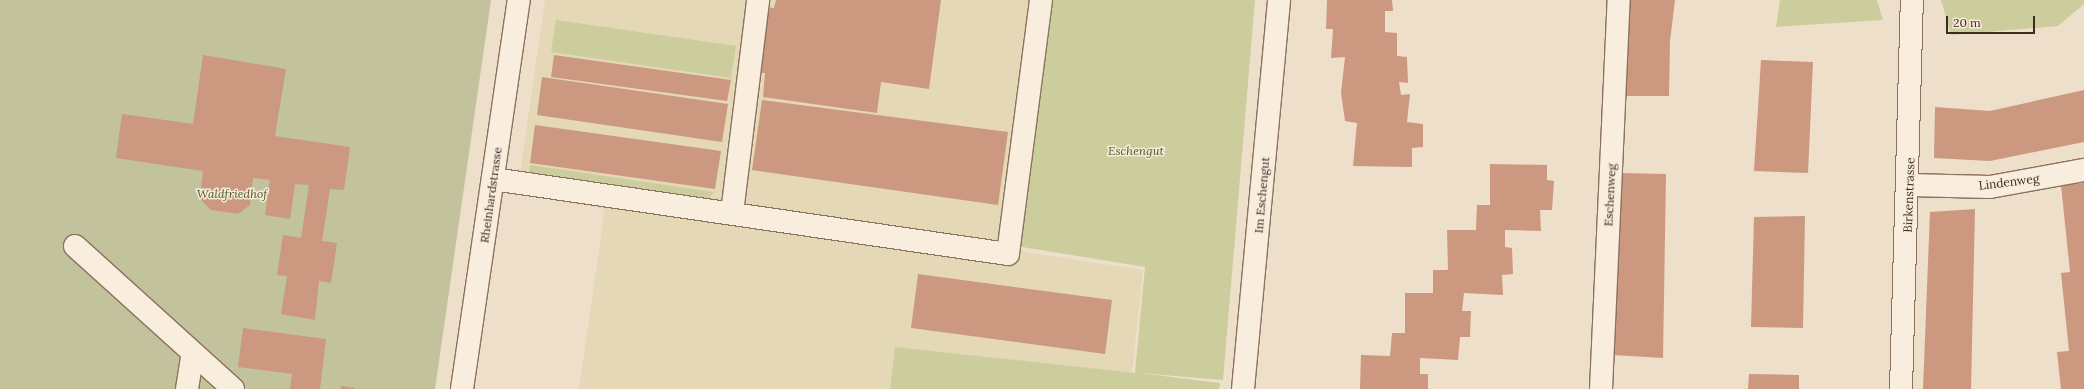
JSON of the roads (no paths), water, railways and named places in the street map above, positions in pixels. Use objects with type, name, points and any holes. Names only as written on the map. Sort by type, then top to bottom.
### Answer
[{"type":"street","name":"Rheinhardstrasse","points":[[462,389],[519,0]]},
{"type":"street","points":[[732,213],[758,0]]},
{"type":"street","points":[[493,179],[1008,254],[1041,0]]},
{"type":"street","name":"Im Eschengut","points":[[1243,389],[1278,0]]},
{"type":"street","name":"Eschenweg","points":[[1601,389],[1619,0]]},
{"type":"street","name":"Birkenstrasse","points":[[1901,389],[1909,185],[1912,0]]},
{"type":"street","name":"Lindenweg","points":[[1909,185],[1990,187],[2084,170]]},
{"type":"street","points":[[75,246],[233,389]]},
{"type":"street","points":[[187,389],[193,353]]},
{"type":"park label","name":"Eschengut","points":[[1136,151]]},
{"type":"park label","name":"Waldfriedhof","points":[[232,194]]}]
